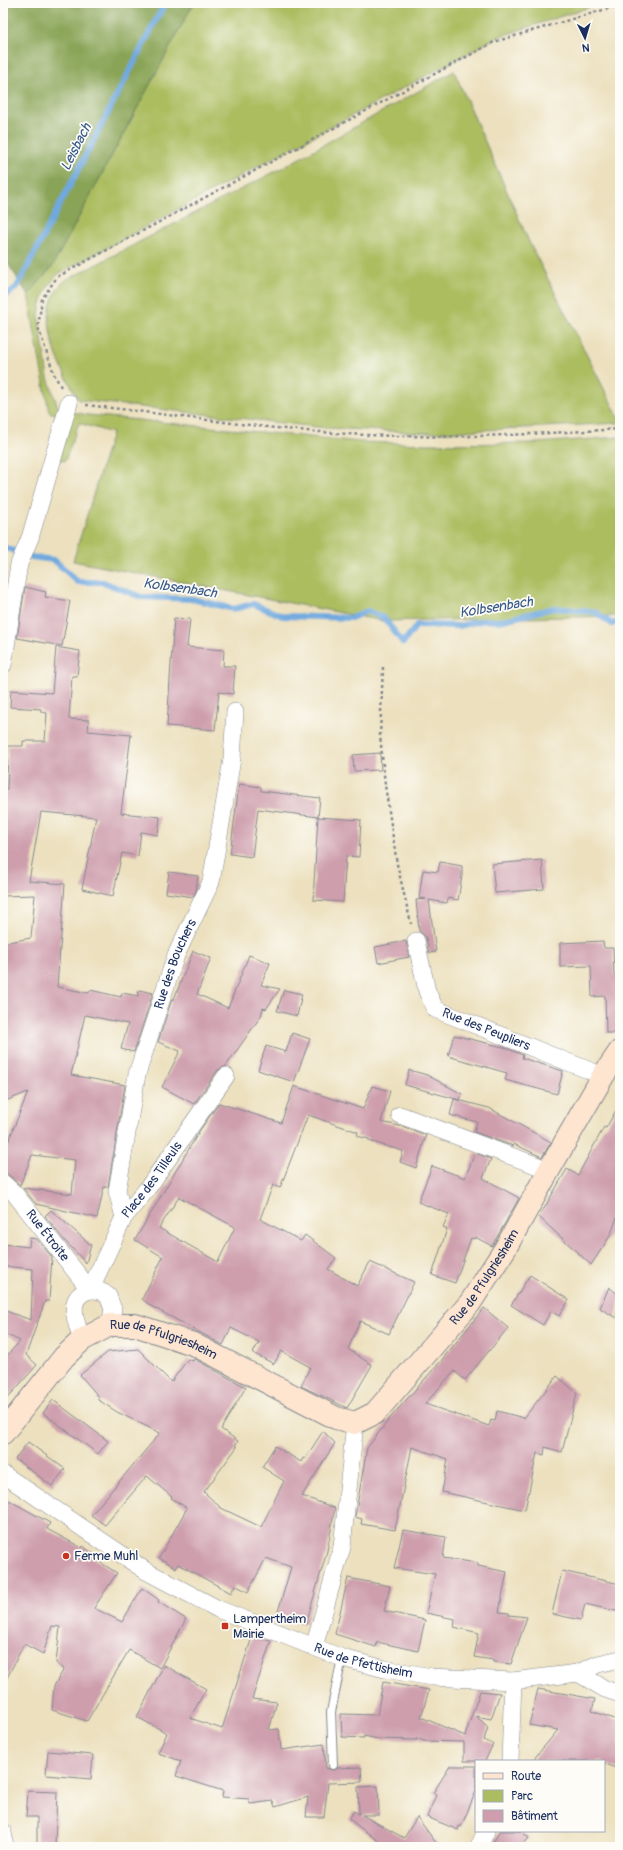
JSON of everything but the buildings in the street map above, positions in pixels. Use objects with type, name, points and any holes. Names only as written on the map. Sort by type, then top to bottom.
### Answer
[{"type":"main road","name":"Rue de Pfulgriesheim","points":[[3,1433],[64,1357],[82,1340],[110,1325],[135,1325],[193,1344],[336,1418],[355,1423],[375,1413],[470,1303],[505,1249],[548,1170],[603,1076],[620,1051]]},
{"type":"street","points":[[3,665],[19,564],[30,538],[69,402]]},
{"type":"street","name":"Rue des Bouchers","points":[[124,1217],[118,1192],[137,1074],[176,955],[211,882],[232,759],[235,712]]},
{"type":"street","name":"Rue des Peupliers","points":[[416,941],[427,991],[435,1009],[603,1076]]},
{"type":"street","name":"Place des Tilleuls","points":[[82,1340],[74,1314],[74,1306],[77,1298],[90,1290],[124,1217],[147,1189],[226,1076]]},
{"type":"street","points":[[400,1115],[548,1170]]},
{"type":"street","name":"Rue Étroite","points":[[3,1183],[15,1194],[90,1290]]},
{"type":"street","points":[[90,1290],[103,1292],[111,1301],[113,1309],[110,1325]]},
{"type":"street","points":[[314,1647],[342,1547],[355,1423]]},
{"type":"street","name":"Rue de Pfettisheim","points":[[3,1474],[146,1571],[218,1609],[342,1658],[385,1669],[432,1677],[513,1681],[578,1673],[598,1664],[620,1659]]},
{"type":"street","points":[[578,1673],[605,1689],[620,1694]]},
{"type":"street","points":[[510,1760],[513,1681]]},
{"type":"street","points":[[3,1832],[5,1847]]},
{"type":"street","points":[[479,1847],[486,1832]]},
{"type":"lane","points":[[333,1765],[331,1712],[342,1658]]},
{"type":"path","points":[[620,4],[494,42],[57,277],[42,299],[38,327],[54,374],[69,402],[314,431],[405,436],[530,434],[620,429]]},
{"type":"path","points":[[383,667],[380,735],[385,785],[397,864],[416,941]]},
{"type":"green space","points":[[3,3],[198,3],[192,6],[52,267],[28,295],[3,256]]},
{"type":"green space","points":[[198,3],[602,3],[498,37],[58,274],[44,295],[39,313],[48,378],[61,416],[49,412],[28,295],[52,267],[192,6]]},
{"type":"green space","points":[[454,71],[530,244],[620,420],[620,423],[427,433],[326,428],[79,400],[57,356],[49,323],[50,307],[55,292],[66,280],[282,168]]},
{"type":"green space","points":[[67,411],[88,415],[361,442],[428,444],[536,443],[620,437],[620,616],[383,621],[73,561],[112,433],[79,423],[65,461],[53,458]]},
{"type":"waterway","name":"Leisbach","points":[[3,298],[17,287],[165,3]]},
{"type":"waterway","name":"Kolbsenbach","points":[[3,547],[31,557],[54,560],[78,582],[103,582],[141,597],[192,599],[234,609],[253,604],[283,616],[351,618],[367,611],[384,618],[403,643],[417,625],[459,626],[484,620],[499,621],[554,608],[595,612],[612,624],[620,621]]},
{"type":"place","name":"Ferme Muhl","points":[[66,1556]]},
{"type":"place","name":"Lampertheim Mairie","points":[[225,1626]]}]
